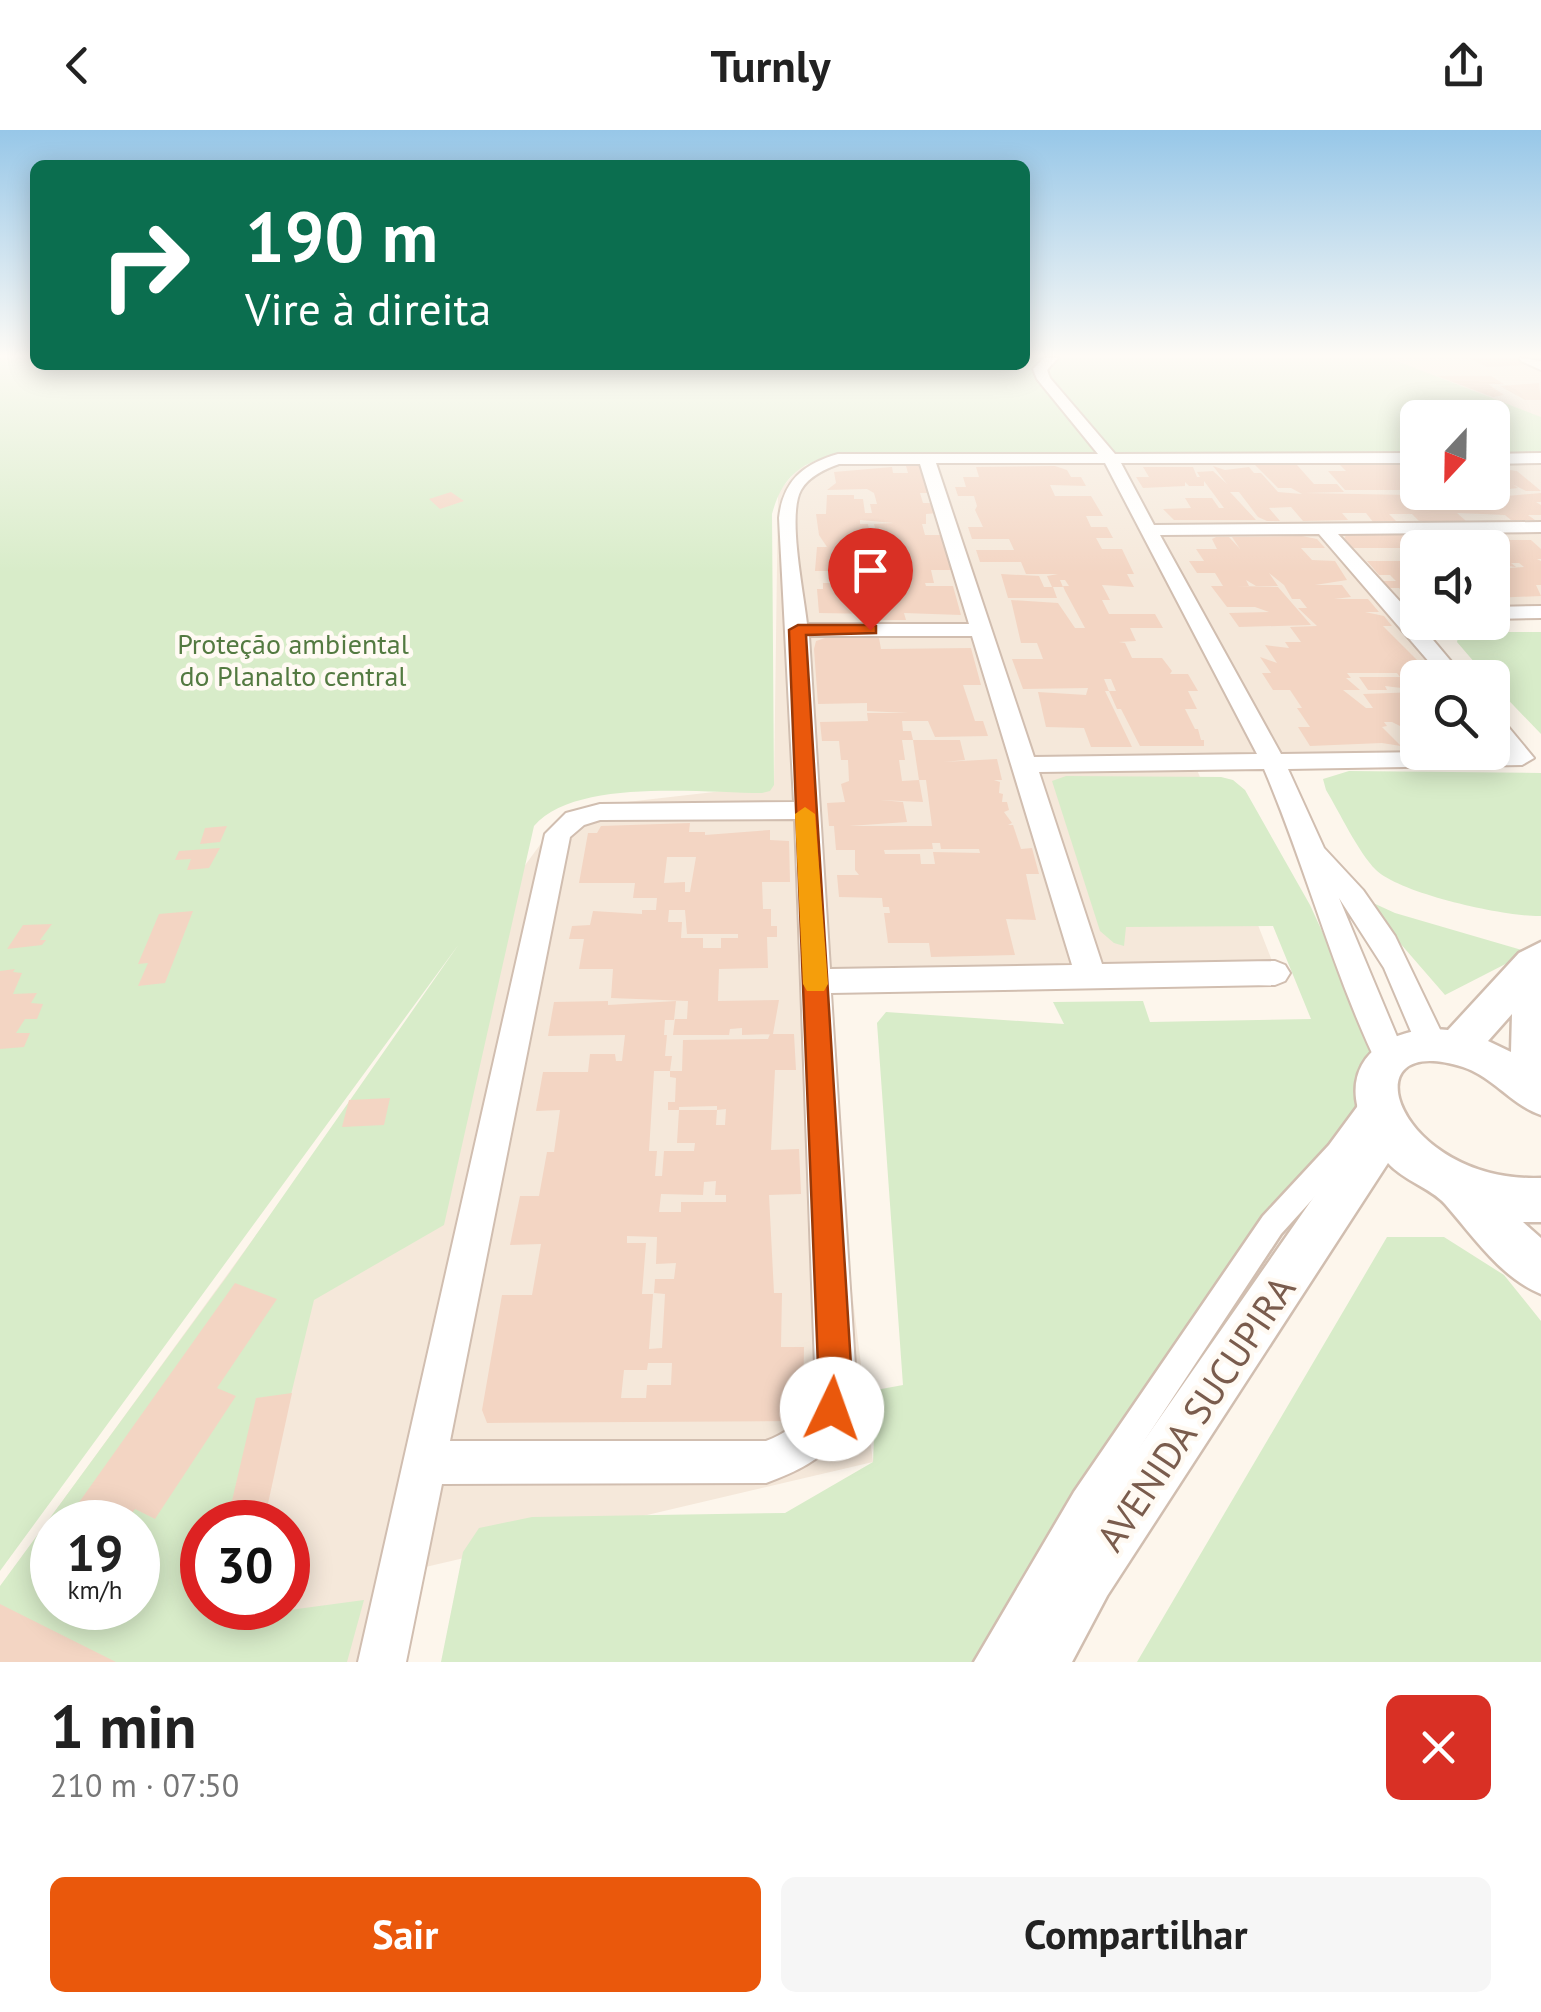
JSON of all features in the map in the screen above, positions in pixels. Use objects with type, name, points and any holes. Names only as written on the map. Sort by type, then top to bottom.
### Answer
[{"type":"street","points":[[1086,429],[1110,458],[1272,760],[1314,854],[1331,918],[1389,1051],[1376,1088],[1388,1126],[1418,1162],[1450,1183],[1541,1270]]},
{"type":"street","points":[[926,458],[979,630],[1027,765],[1090,974]]},
{"type":"street","points":[[427,1463],[766,1462],[793,1454],[818,1436],[832,1409],[834,1366],[816,980],[798,630],[788,518],[790,496],[796,484],[826,462],[926,458],[1400,458]]},
{"type":"street","points":[[1510,458],[1541,458]]},
{"type":"street","points":[[1522,458],[1541,472]]},
{"type":"street","points":[[1146,530],[1541,526]]},
{"type":"street","points":[[1323,528],[1400,605]]},
{"type":"street","points":[[1510,613],[1541,612]]},
{"type":"street","points":[[798,630],[979,630]]},
{"type":"street","points":[[1510,744],[1522,758],[1510,758]]},
{"type":"street","points":[[1027,765],[1400,759]]},
{"type":"street","points":[[382,1662],[558,834],[575,819],[600,812],[805,810]]},
{"type":"street","points":[[1314,854],[1370,920],[1444,1048]]},
{"type":"street","points":[[1444,1048],[1537,960]]},
{"type":"street","points":[[1536,1092],[1537,960]]},
{"type":"street","points":[[816,980],[1275,974]]},
{"type":"street","points":[[992,1662],[1085,1503],[1272,1225],[1338,1152],[1369,1110],[1372,1073],[1389,1051],[1444,1048],[1495,1063],[1536,1092]]},
{"type":"street","name":"AVENIDA SUCUPIRA","points":[[1039,1662],[1086,1575],[1388,1126]]},
{"type":"street","points":[[1358,1169],[1450,1183],[1503,1202],[1541,1200]]},
{"type":"shaded area","points":[[1510,457],[1541,457],[1541,608],[1510,608],[1510,530],[1400,530],[1400,607],[1396,607],[1400,612],[1400,640],[1423,640],[1440,660],[1400,660],[1400,759],[1194,762],[1280,981],[813,976],[873,1462],[417,1569],[362,1662],[0,1662],[0,1587],[30,1546],[30,1630],[160,1630],[160,1500],[63,1500],[550,831],[592,806],[774,785],[778,493],[799,467],[834,461],[1400,458],[1400,510],[1510,510]]},
{"type":"shaded area","points":[[1510,744],[1522,758],[1510,758]]},
{"type":"green space","name":"Proteção ambiental do Planalto central","points":[[0,429],[1400,429],[1400,453],[847,454],[820,459],[798,470],[783,488],[772,514],[774,785],[762,793],[608,794],[553,811],[534,826],[444,1225],[314,1300],[265,1500],[180,1500],[180,1630],[310,1630],[310,1607],[364,1600],[347,1662],[0,1662],[0,1586],[30,1545],[30,1630],[160,1630],[160,1500],[63,1500],[228,1275],[459,944],[52,1500],[30,1500],[30,1530],[0,1571]]},
{"type":"green space","name":"Proteção ambiental do Planalto central","points":[[1510,429],[1541,429],[1541,453],[1510,453]]},
{"type":"green space","points":[[1510,632],[1541,632],[1541,734],[1510,702],[1510,660],[1472,660],[1457,642],[1510,640]]},
{"type":"green space","points":[[1349,771],[1541,773],[1541,916],[1455,902],[1407,887],[1376,870],[1356,843],[1323,779]]},
{"type":"green space","points":[[1066,776],[1221,777],[1233,780],[1245,790],[1310,905],[1376,1049],[1369,1110],[1272,1225],[993,1662],[441,1662],[463,1552],[479,1528],[532,1517],[785,1513],[873,1462],[876,1390],[903,1385],[877,1023],[886,1012],[1064,1024],[1053,1002],[1143,1001],[1150,1022],[1311,1019],[1273,926],[1126,927],[1124,946],[1100,931],[1052,781]]},
{"type":"green space","points":[[1360,897],[1395,913],[1529,952],[1445,995]]},
{"type":"green space","points":[[1387,1237],[1444,1237],[1504,1275],[1541,1321],[1541,1662],[1137,1662]]},
{"type":"building","points":[[1400,464],[1400,490],[1345,490],[1328,471],[1346,471],[1340,465]]},
{"type":"building","points":[[1255,465],[1297,465],[1314,484],[1337,484],[1344,492],[1304,493],[1400,495],[1400,510],[1510,510],[1510,496],[1541,493],[1541,502],[1536,502],[1541,505],[1541,515],[1528,515],[1535,520],[1511,520],[1505,515],[1457,513],[1466,521],[1419,521],[1412,514],[1389,514],[1396,521],[1373,522],[1366,513],[1342,513],[1348,520],[1303,521],[1291,507],[1269,508],[1280,521],[1267,521],[1258,517],[1239,492],[1230,492],[1256,520],[1174,520],[1163,509],[1191,508],[1185,498],[1212,498],[1219,508],[1224,508],[1204,481],[1204,486],[1189,486],[1185,482],[1185,486],[1143,488],[1136,477],[1149,477],[1143,467],[1193,467],[1197,477],[1197,472],[1213,471],[1227,484],[1213,466],[1225,470],[1249,467],[1254,473],[1261,473],[1278,492],[1302,494],[1291,488],[1278,488]]},
{"type":"building","points":[[906,466],[922,466],[928,493],[920,493],[923,503],[935,503],[938,513],[926,514],[926,524],[922,524],[925,535],[944,535],[952,570],[931,570],[934,583],[925,583],[926,586],[953,586],[961,615],[904,613],[906,620],[877,620],[876,614],[819,613],[817,589],[823,589],[823,583],[834,583],[833,571],[815,571],[817,547],[827,547],[819,535],[816,514],[826,514],[827,495],[863,499],[865,513],[872,513],[870,504],[877,504],[874,493],[867,489],[827,490],[836,483],[834,472],[892,467],[893,473],[908,473]],"holes":[[[860,520],[894,523],[874,524],[875,528],[883,528],[875,530],[876,535],[882,535],[885,545],[905,546],[878,546],[879,551],[884,551],[885,558],[880,558],[887,570],[876,567],[868,524],[860,524]]]},
{"type":"building","points":[[1055,466],[1067,470],[1071,477],[1081,477],[1086,486],[1050,485],[1055,496],[1091,496],[1103,516],[1086,516],[1091,527],[1107,527],[1113,538],[1096,538],[1102,549],[1122,549],[1134,574],[1127,574],[1134,587],[1102,585],[1110,600],[1102,600],[1109,614],[1155,614],[1163,628],[1130,628],[1136,641],[1119,642],[1125,643],[1132,658],[1162,658],[1172,671],[1170,674],[1188,674],[1198,691],[1188,691],[1197,709],[1185,709],[1204,746],[1140,746],[1121,709],[1105,691],[1132,747],[1091,747],[1084,728],[1046,727],[1038,692],[1086,695],[1088,688],[1023,689],[1012,659],[1043,659],[1037,643],[1021,643],[1011,600],[1058,603],[1075,628],[1085,628],[1065,591],[1063,586],[1069,586],[1065,580],[1060,580],[1063,587],[1052,587],[1047,576],[1058,574],[1026,574],[1021,562],[980,562],[976,550],[1014,550],[1009,539],[972,539],[968,527],[983,527],[974,496],[958,496],[955,487],[966,487],[963,477],[979,477],[976,467]],"holes":[[[1104,679],[1111,679],[1116,691],[1109,691]]]},
{"type":"building","points":[[1510,470],[1517,471],[1541,491],[1526,491],[1512,484],[1518,488],[1510,489]]},
{"type":"building","points":[[451,492],[464,501],[440,509],[429,499]]},
{"type":"building","points":[[1346,535],[1400,535],[1400,548],[1352,548],[1344,539]]},
{"type":"building","points":[[1216,537],[1229,537],[1240,549],[1232,537],[1317,539],[1325,548],[1301,548],[1312,560],[1335,561],[1347,580],[1315,585],[1342,585],[1351,597],[1334,599],[1368,599],[1379,612],[1365,612],[1384,616],[1392,626],[1383,626],[1417,660],[1400,660],[1400,677],[1397,673],[1347,673],[1351,678],[1346,678],[1360,690],[1343,690],[1366,708],[1373,708],[1363,694],[1400,693],[1400,726],[1384,722],[1387,726],[1382,727],[1400,746],[1310,746],[1298,727],[1310,727],[1297,708],[1302,708],[1290,690],[1273,690],[1262,673],[1271,673],[1260,657],[1277,663],[1265,645],[1289,648],[1285,642],[1301,642],[1290,627],[1317,626],[1298,608],[1307,608],[1300,599],[1292,599],[1284,585],[1269,573],[1278,586],[1256,586],[1246,580],[1249,586],[1236,586],[1278,587],[1311,625],[1239,627],[1229,613],[1269,612],[1255,607],[1227,607],[1211,586],[1223,586],[1215,573],[1197,573],[1189,561],[1204,561],[1196,549],[1217,549],[1212,539]]},
{"type":"building","points":[[1510,540],[1531,540],[1541,549],[1541,559],[1537,559],[1541,561],[1541,585],[1536,585],[1541,596],[1510,597],[1510,568],[1524,567],[1511,563],[1516,567],[1510,566]]},
{"type":"building","points":[[1367,561],[1400,561],[1400,589],[1389,588],[1383,581],[1396,581],[1390,575],[1379,575]]},
{"type":"building","points":[[1001,574],[1039,576],[1044,587],[1053,587],[1057,598],[1008,598]]},
{"type":"building","points":[[879,638],[881,649],[971,648],[981,685],[963,685],[975,721],[983,721],[988,736],[935,737],[928,721],[902,721],[903,731],[911,731],[913,740],[960,740],[965,760],[944,762],[997,759],[1002,780],[994,780],[1000,782],[1002,802],[1007,802],[1009,810],[1004,812],[1012,823],[1008,825],[1013,825],[1021,849],[1032,848],[1039,874],[1026,874],[1036,920],[1006,919],[1015,955],[931,957],[929,943],[888,943],[884,913],[890,913],[889,907],[883,907],[882,898],[839,897],[837,875],[859,875],[855,870],[855,850],[836,850],[834,826],[829,826],[827,803],[845,802],[841,784],[849,781],[848,760],[841,760],[839,741],[822,741],[820,722],[868,721],[867,713],[908,713],[867,711],[867,703],[818,704],[816,641]],"holes":[[[902,740],[913,740],[919,780],[902,781]],[[919,780],[926,780],[932,826],[849,826],[907,822],[903,802],[880,800],[923,802]],[[932,843],[940,843],[941,849],[979,849],[980,853],[933,852],[935,864],[921,864],[920,854],[885,854],[884,850],[933,849]]]},
{"type":"building","points":[[1359,677],[1400,677],[1400,688],[1368,690]]},
{"type":"building","points":[[690,823],[689,832],[705,835],[770,830],[770,840],[789,841],[790,882],[762,882],[763,909],[771,909],[771,926],[777,926],[777,937],[767,937],[768,968],[719,969],[718,1001],[779,1000],[773,1034],[742,1035],[742,1028],[730,1029],[729,1035],[673,1035],[675,1019],[687,1019],[688,1001],[611,998],[613,969],[579,969],[584,939],[569,939],[572,926],[590,925],[593,911],[642,914],[642,910],[656,910],[657,898],[633,898],[635,883],[579,883],[588,833],[597,833],[601,826]],"holes":[[[667,857],[696,857],[690,892],[685,892],[685,882],[664,883]],[[669,910],[685,910],[687,934],[738,934],[738,938],[721,938],[721,948],[703,948],[703,938],[681,938],[682,922],[668,922]]]},
{"type":"building","points":[[227,826],[220,842],[200,844],[205,828]]},
{"type":"building","points":[[220,848],[209,868],[187,870],[191,859],[175,860],[179,851]]},
{"type":"building","points":[[193,911],[165,983],[138,986],[148,963],[138,964],[159,914]]},
{"type":"building","points":[[52,924],[40,940],[46,940],[42,945],[7,949],[23,925]]},
{"type":"building","points":[[15,969],[13,972],[22,973],[13,994],[37,993],[31,1003],[43,1004],[37,1019],[25,1019],[16,1033],[30,1033],[24,1047],[0,1049],[0,971]]},
{"type":"building","points":[[608,1001],[608,1005],[676,1001],[674,1020],[665,1020],[665,1056],[672,1056],[670,1071],[682,1071],[683,1040],[768,1039],[770,1034],[794,1034],[796,1070],[775,1070],[771,1150],[799,1149],[801,1194],[769,1195],[774,1293],[782,1293],[781,1347],[804,1347],[803,1405],[796,1421],[487,1423],[482,1410],[502,1295],[532,1295],[541,1244],[510,1245],[520,1196],[539,1196],[547,1152],[554,1152],[560,1110],[536,1111],[543,1072],[588,1072],[590,1054],[615,1054],[616,1061],[622,1061],[625,1035],[548,1036],[554,1002]],"holes":[[[654,1071],[670,1071],[670,1077],[676,1078],[675,1102],[668,1102],[668,1110],[679,1110],[677,1143],[695,1143],[694,1151],[664,1151],[662,1176],[655,1176],[657,1151],[649,1151]],[[717,1106],[717,1110],[679,1110]],[[726,1109],[725,1125],[716,1125],[717,1110]],[[716,1181],[715,1195],[726,1195],[726,1202],[681,1202],[681,1212],[659,1212],[661,1194],[703,1195],[704,1182]],[[627,1236],[657,1237],[656,1264],[676,1263],[674,1279],[655,1279],[654,1293],[665,1294],[662,1348],[649,1349],[653,1294],[642,1294],[646,1243],[627,1243]],[[648,1363],[672,1363],[671,1385],[647,1385],[646,1398],[621,1398],[624,1370],[647,1370]]]},
{"type":"building","points":[[390,1098],[384,1125],[342,1127],[349,1100]]},
{"type":"building","points":[[235,1283],[277,1299],[217,1388],[236,1396],[160,1511],[160,1500],[81,1500]]},
{"type":"building","points":[[292,1393],[269,1500],[232,1500],[256,1398]]},
{"type":"building","points":[[0,1604],[30,1619],[30,1630],[52,1630],[116,1662],[0,1662]]},
{"type":"slow traffic","points":[[805,814],[816,984]]},
{"type":"route","points":[[832,1409],[834,1366],[798,630],[870,630]]}]
